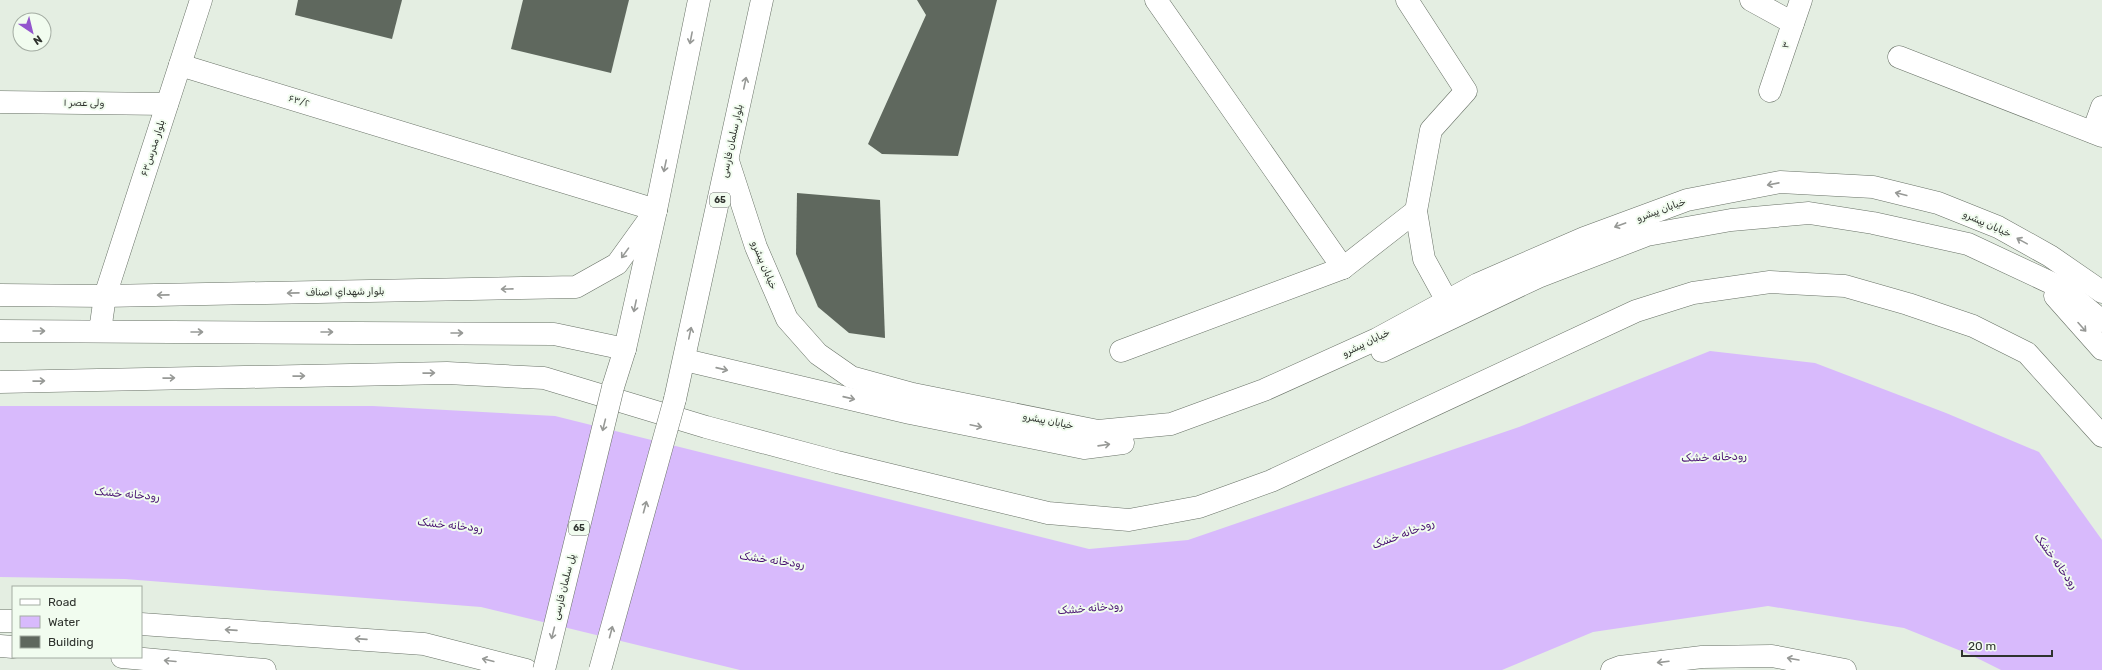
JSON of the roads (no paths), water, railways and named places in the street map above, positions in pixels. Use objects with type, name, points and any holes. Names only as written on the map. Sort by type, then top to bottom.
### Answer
[{"type":"main road","name":"بلوار مدرس۶۳","points":[[100,332],[105,296],[201,0]]},
{"type":"main road","name":"65","points":[[625,349],[656,210],[699,0]]},
{"type":"main road","name":"بلوار سلمان فارسی","points":[[600,670],[675,399],[762,0]]},
{"type":"main road","points":[[1156,0],[1343,268]]},
{"type":"main road","points":[[1407,0],[1466,91],[1431,130],[1416,211],[1424,259],[1447,301]]},
{"type":"main road","points":[[1751,0],[1793,23]]},
{"type":"main road","name":"۳","points":[[1770,91],[1801,0]]},
{"type":"main road","points":[[1899,57],[2097,134],[2102,106]]},
{"type":"main road","name":"۶۳/۲","points":[[180,65],[656,210]]},
{"type":"main road","name":"ولی عصر ۱","points":[[0,102],[167,104]]},
{"type":"main road","name":"خیابان پیشرو","points":[[728,161],[756,247],[787,319],[818,354],[851,377],[913,394],[1098,432],[1171,424],[1264,390],[1377,339],[1478,284],[1584,238],[1687,200],[1780,182],[1873,187],[1938,203],[1998,227],[2050,256],[2102,292]]},
{"type":"main road","name":"بلوار شهداي اصناف","points":[[0,295],[105,296],[576,287],[617,264],[656,210]]},
{"type":"main road","points":[[1121,351],[1343,268],[1416,211]]},
{"type":"main road","name":"خیابان پیشرو","points":[[684,360],[910,413],[1084,448],[1184,435],[1286,396],[1538,277],[1647,235],[1731,220],[1809,213],[1872,223],[1968,244],[2062,288],[2102,321]]},
{"type":"main road","points":[[2050,256],[2102,283]]},
{"type":"main road","points":[[2038,277],[2102,349]]},
{"type":"main road","points":[[0,382],[447,373],[544,378],[714,429],[837,462],[1048,513],[1129,520],[1199,507],[1271,481],[1636,311],[1693,293],[1770,282],[1844,286],[1908,304],[1973,326],[2027,353],[2102,436]]},
{"type":"main road","points":[[0,331],[554,334],[625,349]]},
{"type":"main road","name":"پل سلمان فارسی","points":[[544,670],[613,387],[625,349]]},
{"type":"main road","points":[[0,621],[12,621]]},
{"type":"main road","points":[[142,624],[424,644],[526,670]]},
{"type":"main road","points":[[0,646],[12,647]]},
{"type":"main road","points":[[1612,670],[1620,667],[1702,657],[1772,656],[1845,670]]},
{"type":"main road","points":[[133,658],[265,670]]},
{"type":"water","name":"رودخانه خشک","points":[[1710,351],[1815,363],[1946,413],[2039,452],[2102,540],[2102,670],[2001,670],[1971,655],[1904,628],[1768,606],[1593,632],[1502,670],[740,670],[481,607],[125,579],[0,577],[0,406],[373,406],[555,416],[1089,549],[1188,540],[1519,427]]}]
